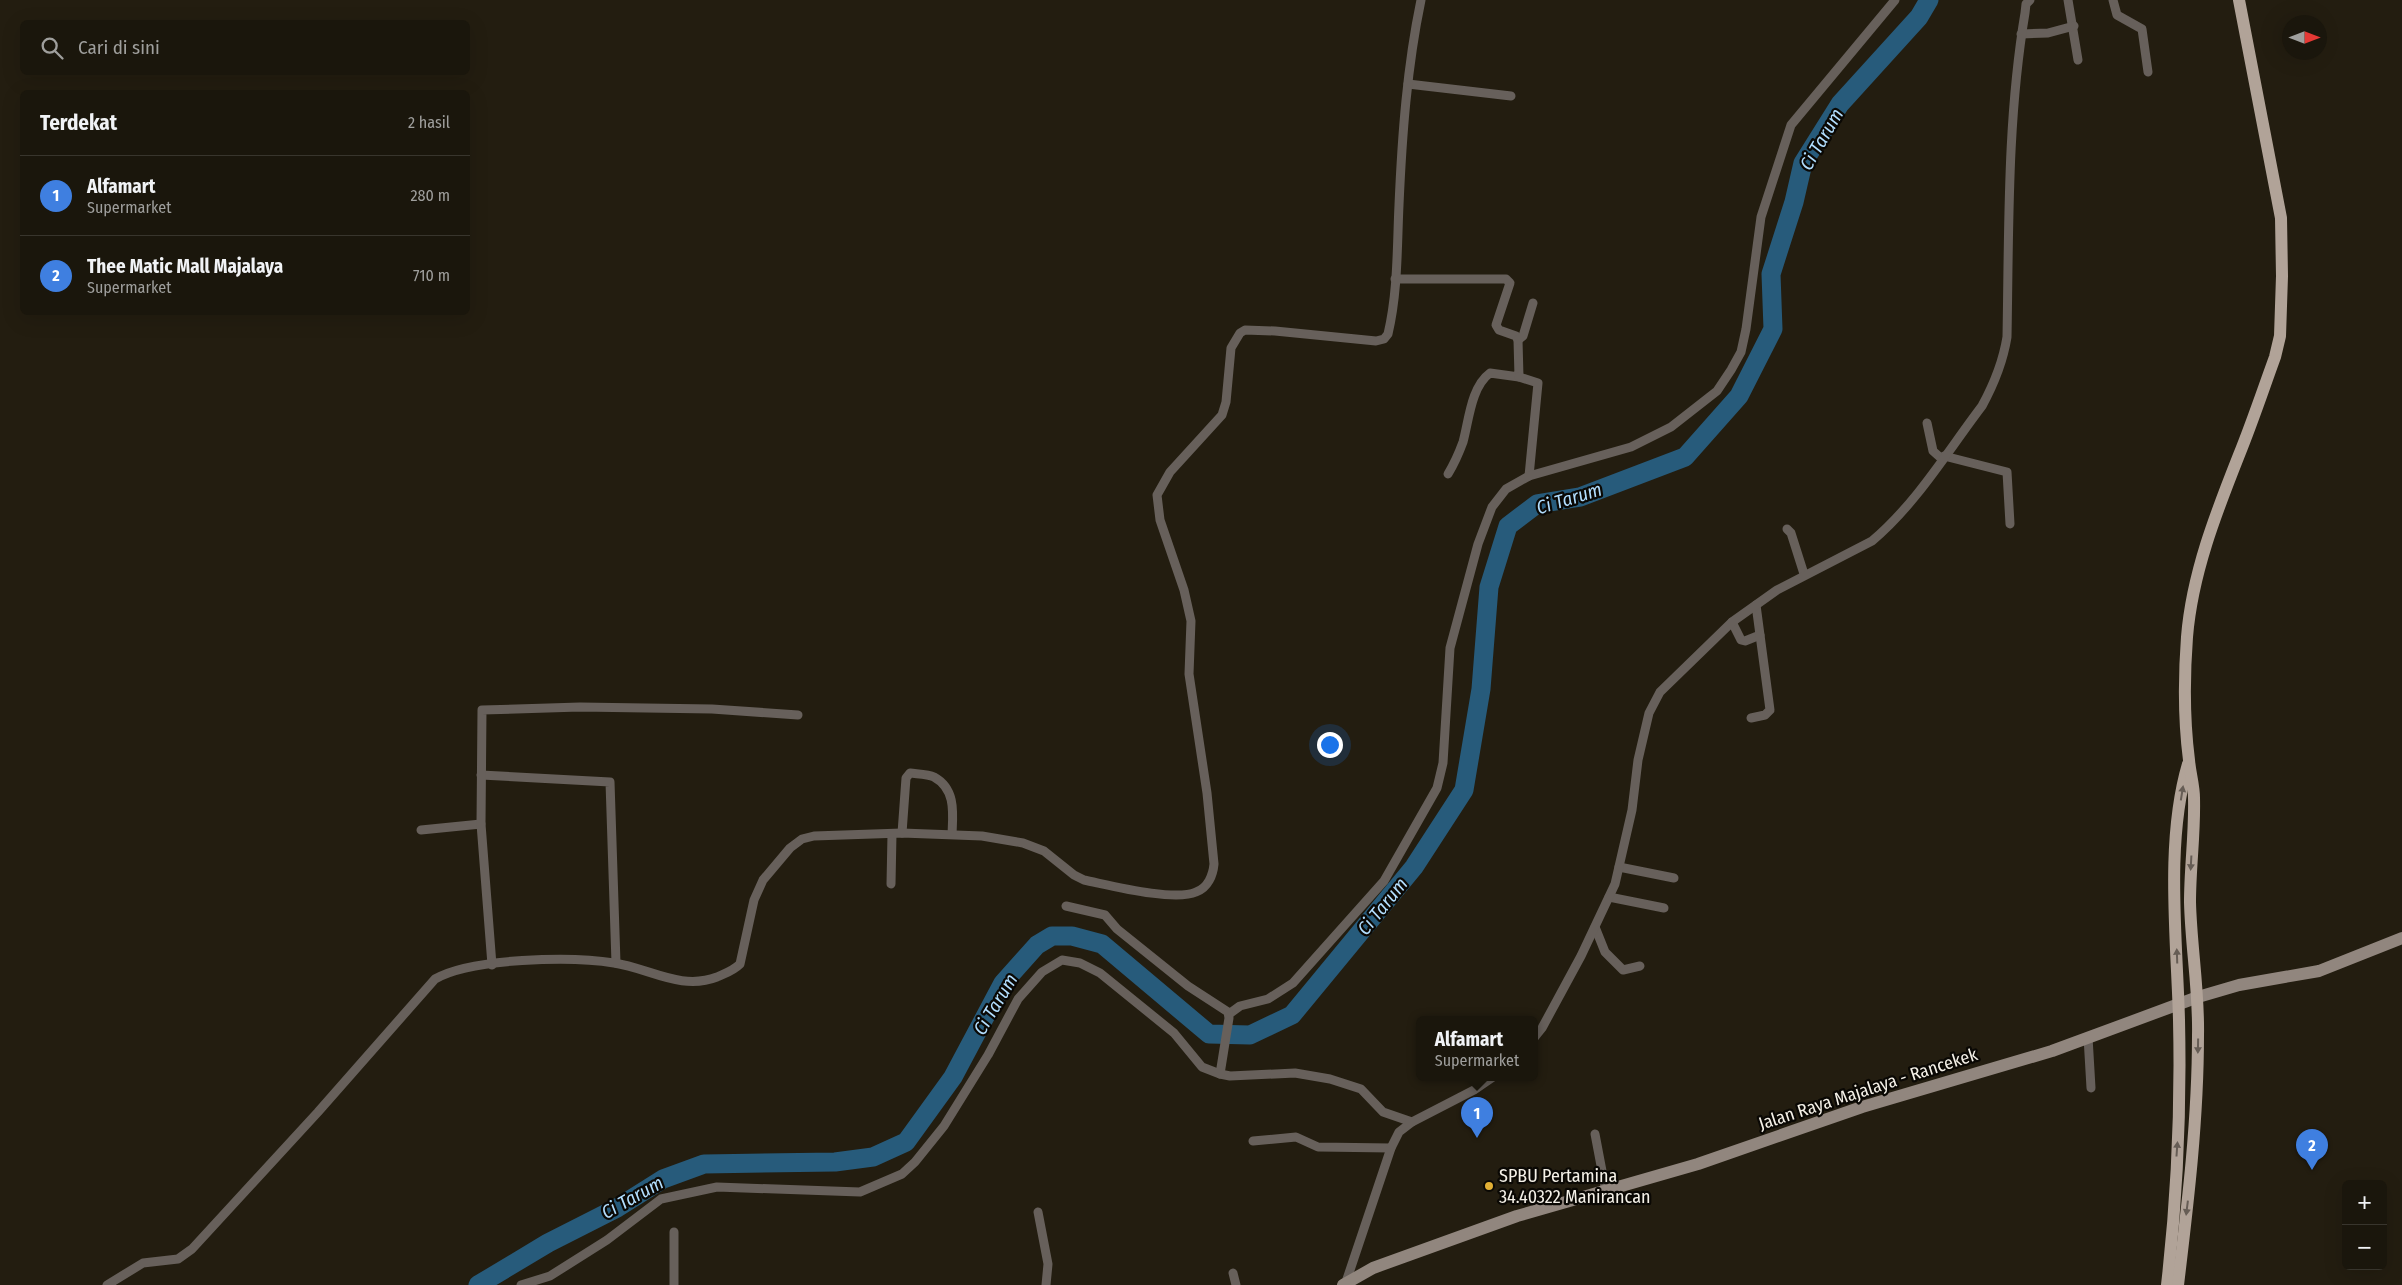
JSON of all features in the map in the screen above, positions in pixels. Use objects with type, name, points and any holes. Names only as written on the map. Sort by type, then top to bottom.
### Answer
[{"type":"main road","points":[[2178,1285],[2197,1104],[2198,997],[2190,922],[2194,781],[2189,762],[2186,704],[2187,636],[2200,569],[2219,506],[2275,358],[2280,336],[2281,218],[2239,0]]},
{"type":"main road","points":[[2167,1285],[2178,1138],[2179,1004],[2175,904],[2176,841],[2182,792],[2189,762]]},
{"type":"main road","name":"Jalan Raya Majalaya - Rancekek","points":[[1344,1284],[1382,1264],[1518,1216],[1698,1164],[1862,1107],[2052,1051],[2198,997],[2239,985],[2319,971],[2402,938]]},
{"type":"street","points":[[107,1285],[138,1265],[178,1258],[192,1249],[318,1112],[434,979],[447,972],[492,965],[563,958],[616,963],[686,982],[709,980],[734,970],[742,958],[757,893],[776,862],[802,839],[814,836],[902,833],[982,836],[1023,843],[1044,850],[1079,877],[1112,885],[1150,892],[1184,895],[1196,893],[1208,883],[1213,874],[1214,864],[1207,792],[1189,674],[1191,621],[1184,590],[1160,520],[1157,495],[1170,472],[1222,415],[1226,402],[1231,348],[1240,333],[1245,330],[1275,331],[1378,341],[1388,334],[1395,279],[1400,177],[1412,42],[1421,0]]},
{"type":"street","points":[[1221,1071],[1229,1016],[1240,1006],[1268,999],[1293,983],[1384,881],[1437,788],[1443,762],[1450,648],[1478,544],[1492,507],[1506,489],[1528,476],[1631,447],[1671,427],[1717,390],[1741,352],[1746,329],[1761,217],[1792,126],[1895,0]]},
{"type":"street","points":[[2068,0],[2074,26],[2078,60]]},
{"type":"street","points":[[2113,0],[2117,16],[2142,29],[2148,72]]},
{"type":"street","points":[[1538,1032],[1595,927],[1609,897],[1619,867],[1632,810],[1638,760],[1649,712],[1664,687],[1732,622],[1804,574],[1864,545],[1884,530],[1903,511],[1982,406],[1992,389],[2004,356],[2007,336],[2010,177],[2021,34],[2027,1]]},
{"type":"street","points":[[2021,34],[2048,33],[2074,26]]},
{"type":"street","points":[[1408,84],[1511,96]]},
{"type":"street","points":[[1395,279],[1506,279],[1510,286],[1496,326],[1499,330],[1516,336],[1518,340],[1519,377]]},
{"type":"street","points":[[1518,340],[1522,336],[1533,303]]},
{"type":"street","points":[[1448,474],[1463,442],[1476,394],[1490,373],[1519,377],[1538,383],[1528,476]]},
{"type":"street","points":[[1927,422],[1934,451],[1943,458],[2007,472],[2010,524]]},
{"type":"street","points":[[1787,529],[1791,533],[1804,574]]},
{"type":"street","points":[[1751,718],[1765,715],[1770,710],[1756,605]]},
{"type":"street","points":[[1732,622],[1741,640],[1744,642],[1760,635]]},
{"type":"street","points":[[492,965],[482,824],[482,714],[485,708],[712,709],[798,715]]},
{"type":"street","points":[[902,833],[906,778],[910,772],[933,777],[947,791],[953,805],[952,834]]},
{"type":"street","points":[[481,775],[610,782],[616,963]]},
{"type":"street","points":[[421,830],[482,824]]},
{"type":"street","points":[[891,884],[892,834]]},
{"type":"street","points":[[1619,867],[1674,878]]},
{"type":"street","points":[[1609,897],[1664,908]]},
{"type":"street","points":[[1066,906],[1104,914],[1117,929],[1180,980],[1229,1016]]},
{"type":"street","points":[[1595,927],[1603,948],[1623,970],[1640,966]]},
{"type":"street","points":[[521,1285],[550,1276],[607,1240],[661,1199],[717,1187],[860,1192],[902,1174],[915,1162],[944,1126],[988,1055],[1018,999],[1042,972],[1062,960],[1080,963],[1100,973],[1174,1033],[1202,1067],[1221,1071],[1230,1076],[1295,1073],[1330,1078],[1361,1089],[1383,1112],[1412,1122]]},
{"type":"street","points":[[2088,1037],[2091,1088]]},
{"type":"street","points":[[1344,1284],[1391,1148],[1399,1132],[1412,1122],[1474,1090],[1487,1081]]},
{"type":"street","points":[[1595,1134],[1606,1192]]},
{"type":"street","points":[[1253,1141],[1296,1137],[1318,1147],[1391,1148]]},
{"type":"street","points":[[1038,1212],[1048,1264],[1046,1285]]},
{"type":"street","points":[[674,1232],[674,1285]]},
{"type":"street","points":[[1233,1273],[1236,1285]]},
{"type":"waterway","name":"Ci Tarum","points":[[478,1285],[548,1243],[617,1208],[663,1179],[704,1164],[835,1162],[873,1157],[906,1142],[953,1077],[1003,983],[1037,945],[1052,936],[1072,936],[1102,944],[1209,1034],[1250,1035],[1292,1015],[1414,867],[1464,790],[1481,689],[1489,587],[1508,526],[1537,504],[1580,497],[1685,457],[1739,396],[1773,329],[1771,274],[1794,202],[1803,163],[1840,104],[1919,17],[1929,0]]},
{"type":"place","name":"Alfamart","points":[[1477,1138]]},
{"type":"place","name":"Thee Matic Mall Majalaya","points":[[2312,1170]]},
{"type":"place","name":"SPBU Pertamina 34.40322 Manirancan","points":[[1489,1186]]}]
